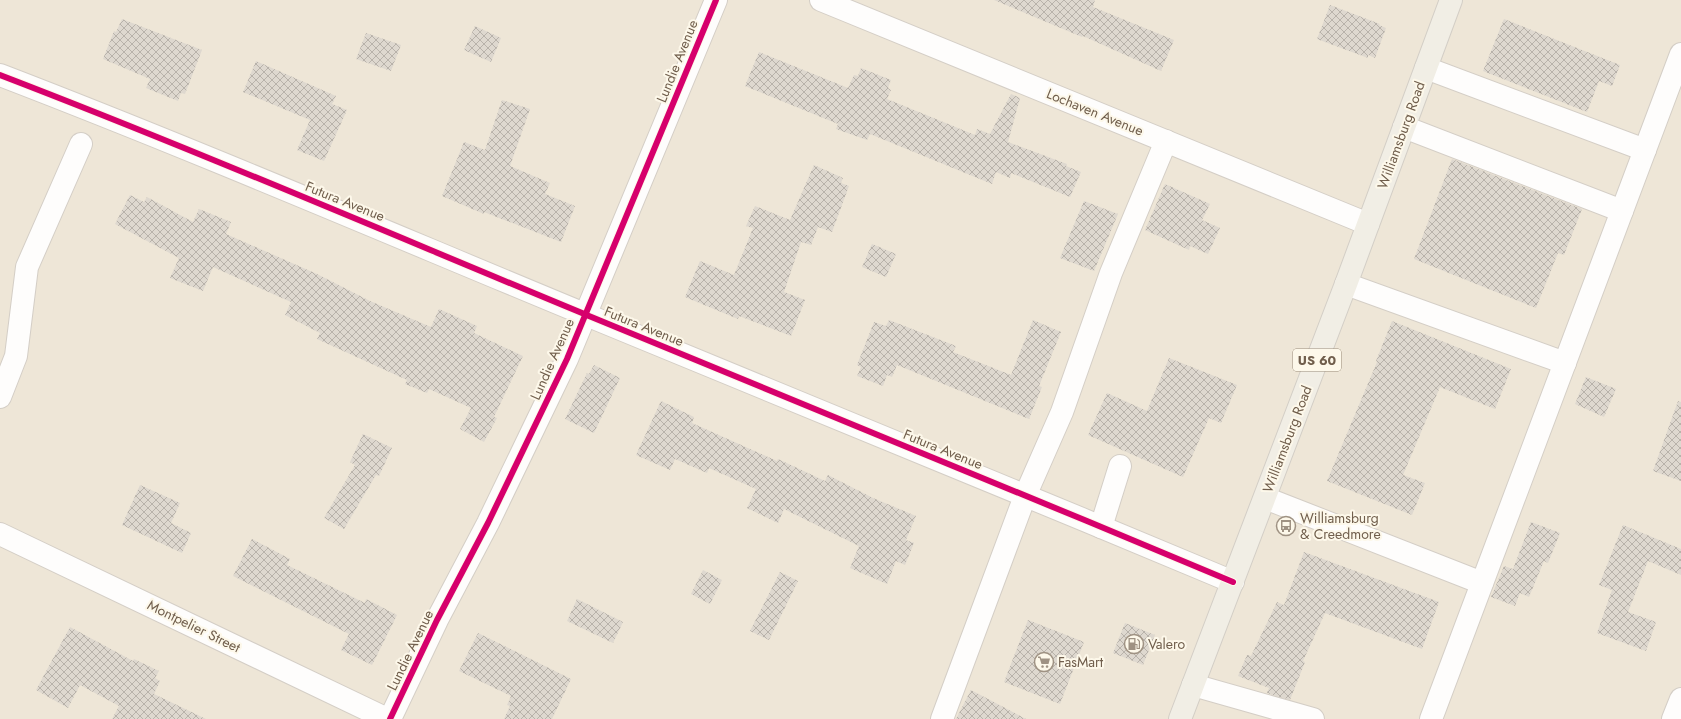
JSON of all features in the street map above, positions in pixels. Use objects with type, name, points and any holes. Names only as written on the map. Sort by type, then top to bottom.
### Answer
[{"type":"main road","name":"Williamsburg Road","points":[[1180,719],[1346,284],[1451,0]]},
{"type":"street","name":"Lundie Avenue","points":[[389,719],[437,620],[488,523],[568,359],[716,0]]},
{"type":"street","name":"Lochaven Avenue","points":[[821,0],[1368,224]]},
{"type":"street","points":[[1431,719],[1681,54]]},
{"type":"street","points":[[1426,68],[1645,150]]},
{"type":"street","name":"Futura Avenue","points":[[0,75],[369,223],[585,315],[1233,582]]},
{"type":"street","points":[[1404,127],[1622,211]]},
{"type":"street","points":[[942,719],[1025,496],[1062,412],[1111,273],[1166,141]]},
{"type":"street","points":[[0,397],[16,356],[27,266],[81,144]]},
{"type":"street","points":[[1346,284],[1565,363]]},
{"type":"street","points":[[1100,527],[1120,466]]},
{"type":"street","points":[[1265,498],[1482,583]]},
{"type":"street","name":"Montpelier Street","points":[[0,534],[389,719]]},
{"type":"street","points":[[1193,685],[1313,719]]},
{"type":"street","points":[[1673,719],[1681,700]]},
{"type":"shaded area","points":[[0,0],[1681,0],[1681,719],[0,719]]},
{"type":"building","points":[[994,0],[1095,0],[1093,7],[1174,40],[1161,71],[1083,36],[1082,37]]},
{"type":"building","points":[[1330,5],[1380,24],[1379,25],[1386,28],[1375,58],[1368,55],[1368,58],[1317,39]]},
{"type":"building","points":[[122,19],[202,50],[185,94],[181,93],[178,101],[146,88],[150,79],[103,59],[114,31],[116,32]]},
{"type":"building","points":[[1504,19],[1620,65],[1612,86],[1599,81],[1587,112],[1483,71]]},
{"type":"building","points":[[475,26],[501,38],[491,62],[464,50]]},
{"type":"building","points":[[366,33],[401,45],[391,71],[356,59]]},
{"type":"building","points":[[759,52],[848,88],[854,75],[858,76],[861,68],[891,80],[888,88],[891,90],[887,99],[975,135],[977,129],[990,134],[1011,94],[1020,98],[1008,142],[1067,164],[1066,166],[1081,172],[1070,197],[1011,173],[1010,178],[996,172],[992,184],[870,134],[867,140],[836,129],[838,124],[745,86]]},
{"type":"building","points":[[256,61],[336,96],[332,104],[347,110],[324,161],[297,150],[310,120],[243,92]]},
{"type":"building","points":[[502,100],[530,109],[510,166],[550,183],[545,194],[575,206],[561,242],[484,212],[484,214],[442,196],[464,142],[485,150]]},
{"type":"building","points":[[1452,159],[1582,209],[1564,255],[1558,253],[1536,308],[1414,259]]},
{"type":"building","points":[[814,165],[843,178],[841,183],[849,186],[832,232],[818,227],[811,245],[801,242],[784,292],[805,300],[791,336],[739,316],[738,319],[685,297],[700,261],[734,275],[753,228],[746,226],[755,206],[790,220]]},
{"type":"building","points":[[1165,184],[1210,204],[1202,220],[1220,228],[1208,254],[1190,246],[1189,250],[1145,230]]},
{"type":"building","points":[[130,195],[144,202],[147,197],[193,222],[199,209],[231,222],[226,234],[317,274],[370,301],[431,327],[439,309],[477,326],[474,333],[523,356],[494,417],[497,418],[484,442],[460,429],[471,408],[429,389],[427,393],[405,384],[407,380],[317,339],[320,333],[285,315],[291,302],[213,267],[203,291],[170,278],[179,258],[115,224]]},
{"type":"building","points":[[1084,201],[1118,214],[1094,271],[1060,258]]},
{"type":"building","points":[[872,244],[896,254],[886,277],[862,267]]},
{"type":"building","points":[[889,320],[956,346],[953,352],[1011,375],[1033,320],[1061,332],[1039,386],[1042,387],[1029,419],[897,365],[892,377],[887,375],[883,386],[857,376],[861,367],[857,365],[874,322],[886,326]]},
{"type":"building","points":[[1392,321],[1511,369],[1495,409],[1440,387],[1403,475],[1425,483],[1412,515],[1327,481],[1377,362],[1376,361]]},
{"type":"building","points":[[1169,358],[1237,385],[1221,423],[1209,418],[1183,477],[1088,435],[1107,393],[1147,411]]},
{"type":"building","points":[[594,365],[620,378],[594,433],[565,419],[587,373],[589,374]]},
{"type":"building","points":[[1586,377],[1616,389],[1604,417],[1575,404]]},
{"type":"building","points":[[661,401],[694,417],[692,423],[777,461],[778,459],[825,481],[828,475],[873,498],[916,516],[906,540],[914,543],[905,565],[896,561],[887,584],[850,568],[859,546],[784,509],[778,523],[747,508],[756,489],[709,468],[707,473],[675,459],[670,470],[636,455]]},
{"type":"building","points":[[1678,401],[1681,402],[1681,481],[1653,471]]},
{"type":"building","points":[[363,434],[392,448],[379,476],[376,475],[344,529],[324,518],[355,465],[350,462]]},
{"type":"building","points":[[140,485],[180,503],[171,523],[191,533],[182,553],[122,525]]},
{"type":"building","points":[[1531,522],[1560,533],[1548,563],[1544,561],[1529,597],[1520,593],[1515,606],[1491,597],[1504,566],[1513,569]]},
{"type":"building","points":[[1623,525],[1681,549],[1681,575],[1648,561],[1628,612],[1656,622],[1646,651],[1597,633],[1612,590],[1599,585]]},
{"type":"building","points":[[252,539],[290,559],[287,565],[365,603],[366,599],[397,615],[372,665],[341,650],[349,634],[233,576]]},
{"type":"building","points":[[1304,552],[1439,602],[1422,649],[1325,613],[1303,661],[1305,662],[1290,700],[1267,693],[1269,688],[1238,676],[1247,655],[1251,656],[1277,602],[1284,605]]},
{"type":"building","points":[[703,570],[722,580],[710,604],[691,594]]},
{"type":"building","points":[[780,572],[798,581],[769,640],[750,631]]},
{"type":"building","points":[[577,599],[623,622],[613,643],[567,621]]},
{"type":"building","name":"FasMart","points":[[1028,620],[1084,642],[1060,704],[1004,682]]},
{"type":"building","name":"Valero","points":[[1125,623],[1155,635],[1143,665],[1113,653]]},
{"type":"building","points":[[70,627],[133,661],[134,659],[159,671],[155,678],[160,681],[154,694],[206,719],[112,719],[119,706],[80,685],[68,708],[36,690]]},
{"type":"building","points":[[478,633],[571,679],[552,719],[504,719],[510,706],[507,705],[511,696],[459,671]]},
{"type":"building","points":[[971,690],[1026,719],[956,719]]},
{"type":"cycle path","points":[[390,719],[437,620],[488,523],[567,359],[716,0]]},
{"type":"cycle path","points":[[0,75],[222,163],[1233,582]]},
{"type":"place","name":"Williamsburg & Creedmore","points":[[1286,526]]},
{"type":"place","name":"Valero","points":[[1134,644]]},
{"type":"place","name":"FasMart","points":[[1044,662]]}]
